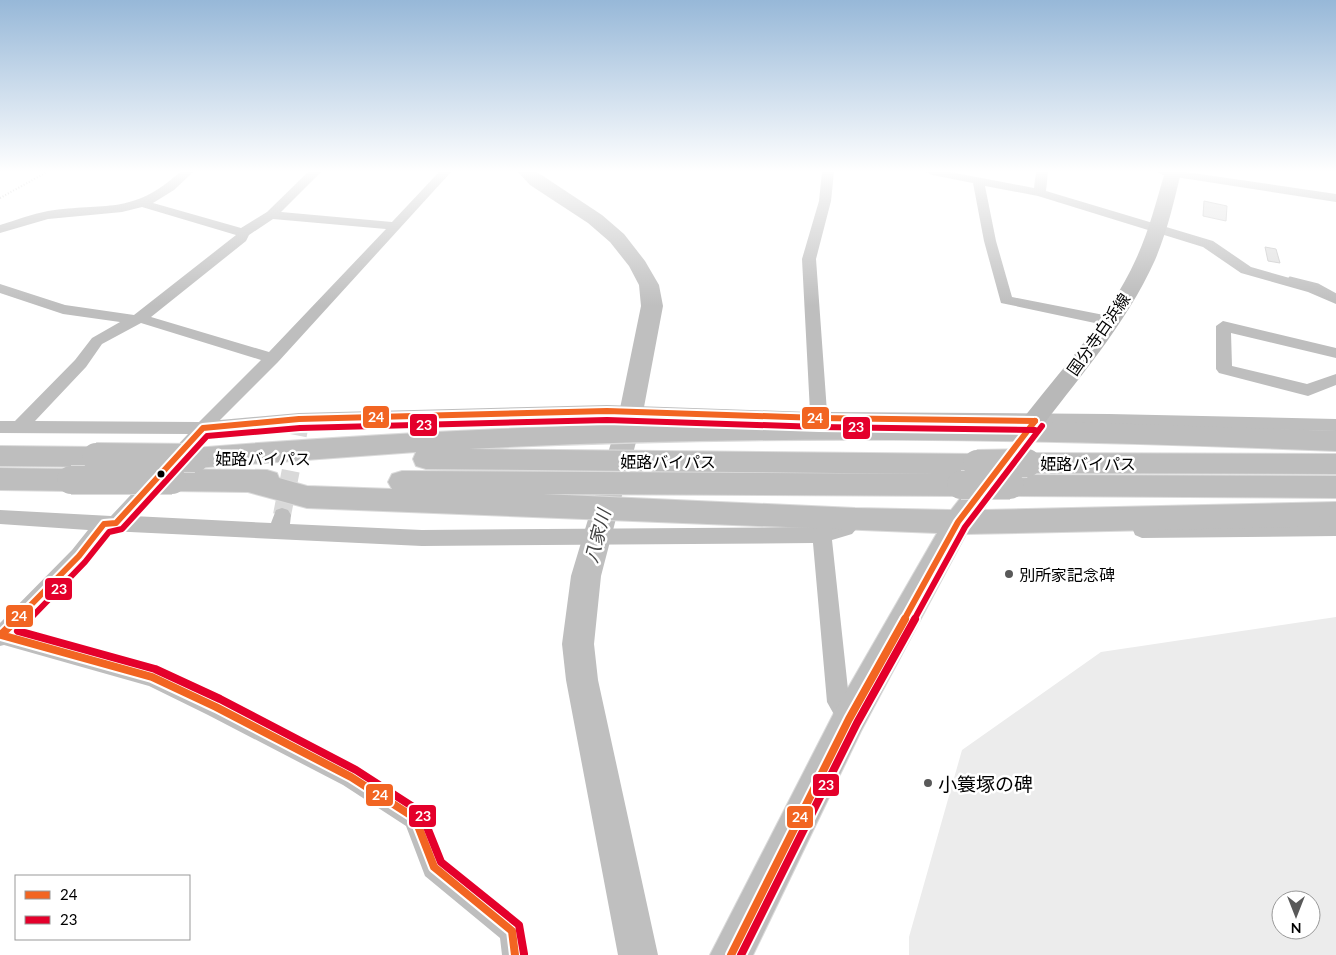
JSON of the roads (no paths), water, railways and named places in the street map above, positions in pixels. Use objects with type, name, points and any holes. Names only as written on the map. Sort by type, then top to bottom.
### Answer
[{"type":"highway","points":[[535,471],[656,422],[1031,426],[1336,441]]},
{"type":"highway","points":[[731,955],[849,719],[958,522],[1031,426]]},
{"type":"highway","name":"姫路バイパス","points":[[0,456],[195,458],[535,471],[643,485],[1336,487]]},
{"type":"highway","name":"姫路バイパス","points":[[643,485],[977,464],[1336,464]]},
{"type":"highway","points":[[535,471],[643,485],[855,520],[958,522],[1336,514]]},
{"type":"highway","name":"姫路バイパス","points":[[0,479],[249,481],[307,497],[535,471]]},
{"type":"main road","name":"国分寺白浜線","points":[[1031,426],[1120,308],[1158,229],[1161,217]]},
{"type":"street","points":[[0,229],[43,217]]},
{"type":"street","points":[[186,217],[243,233]]},
{"type":"street","points":[[19,427],[81,363],[89,348],[106,335],[137,319],[241,238],[243,233],[269,217]]},
{"type":"street","points":[[289,217],[396,226]]},
{"type":"street","points":[[405,217],[273,358],[1,636],[152,677],[216,707],[352,777],[414,818],[434,866],[512,930],[515,955]]},
{"type":"street","points":[[819,217],[809,258],[808,286],[819,418]]},
{"type":"street","points":[[985,217],[1006,300],[1109,321]]},
{"type":"street","points":[[1117,217],[1208,244],[1246,270],[1313,289],[1336,300]]},
{"type":"street","points":[[0,288],[63,309],[137,319],[273,358]]},
{"type":"street","points":[[1336,353],[1223,326],[1224,369],[1308,390],[1336,379]]},
{"type":"street","points":[[0,427],[203,428],[607,411],[656,422],[819,418],[1031,426],[1109,420],[1336,425]]},
{"type":"street","points":[[0,517],[110,524],[281,523],[422,538],[621,535],[741,537],[822,535],[845,529],[855,520]]},
{"type":"street","points":[[958,522],[1001,531],[1336,528]]},
{"type":"street","points":[[822,535],[838,702],[849,719]]},
{"type":"waterway","name":"八家川","points":[[591,217],[617,238],[638,265],[649,285],[652,306],[629,423],[586,576],[578,644],[582,680],[638,955]]},
{"type":"waterway","points":[[1290,278],[1318,285],[1336,295]]},
{"type":"tunnel","points":[[282,515],[299,429]]},
{"type":"place","name":"別所家記念碑","points":[[1009,574]]},
{"type":"place","name":"小簑塚の碑","points":[[928,783]]}]
